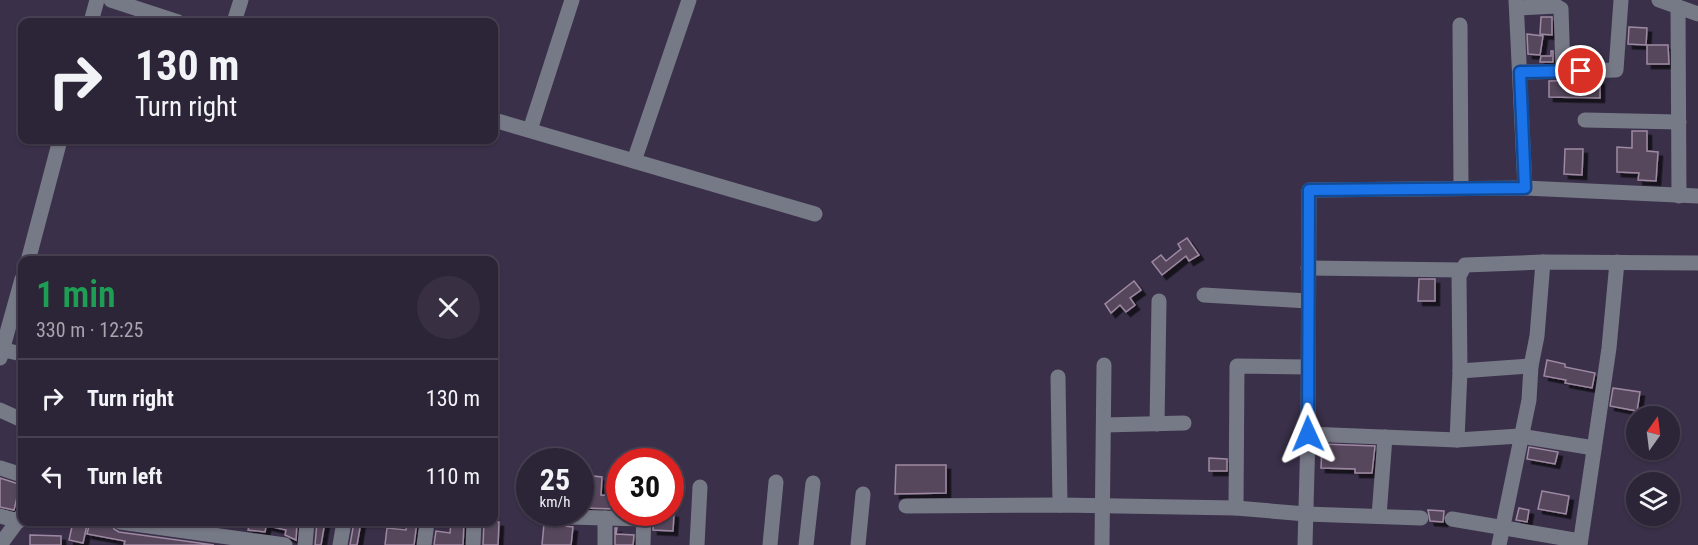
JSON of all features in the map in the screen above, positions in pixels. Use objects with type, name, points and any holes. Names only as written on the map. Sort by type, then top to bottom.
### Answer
[{"type":"street","points":[[92,18],[97,0]]},
{"type":"street","points":[[111,0],[166,18]]},
{"type":"street","points":[[235,18],[241,0]]},
{"type":"street","points":[[530,130],[572,0]]},
{"type":"street","points":[[634,161],[689,0]]},
{"type":"street","points":[[1520,72],[1616,70],[1621,0]]},
{"type":"street","points":[[1659,0],[1698,14]]},
{"type":"street","points":[[1525,188],[1517,4],[1556,6],[1562,9],[1563,71]]},
{"type":"street","points":[[1678,7],[1679,196]]},
{"type":"street","points":[[1460,24],[1461,188]]},
{"type":"street","points":[[1585,120],[1678,122]]},
{"type":"street","points":[[498,121],[815,214]]},
{"type":"street","points":[[29,256],[59,144]]},
{"type":"street","points":[[1305,545],[1309,190],[1525,188],[1698,196]]},
{"type":"street","points":[[1499,545],[1529,400],[1543,262]]},
{"type":"street","points":[[1457,440],[1460,370],[1459,276],[1465,265],[1543,262],[1698,263]]},
{"type":"street","points":[[1452,519],[1580,543],[1609,348],[1617,262]]},
{"type":"street","points":[[1308,268],[1462,270]]},
{"type":"street","points":[[18,291],[1,352],[18,354]]},
{"type":"street","points":[[1204,295],[1308,301]]},
{"type":"street","points":[[1157,424],[1159,301]]},
{"type":"street","points":[[1102,545],[1104,365]]},
{"type":"street","points":[[1236,508],[1237,366],[1307,367]]},
{"type":"street","points":[[1460,370],[1531,366]]},
{"type":"street","points":[[1058,377],[1060,505]]},
{"type":"street","points":[[0,410],[18,418]]},
{"type":"street","points":[[1104,425],[1184,423]]},
{"type":"street","points":[[1308,434],[1457,440],[1520,436],[1594,448]]},
{"type":"street","points":[[1379,516],[1385,437]]},
{"type":"street","points":[[0,468],[18,474]]},
{"type":"street","points":[[771,545],[776,482]]},
{"type":"street","points":[[806,545],[813,483]]},
{"type":"street","points":[[697,545],[700,488]]},
{"type":"street","points":[[858,545],[863,494]]},
{"type":"street","points":[[906,506],[1060,505],[1236,508],[1306,514],[1421,518]]},
{"type":"street","points":[[0,516],[18,518]]},
{"type":"street","points":[[594,518],[604,518],[604,545]]},
{"type":"street","points":[[0,545],[18,522]]},
{"type":"street","points":[[171,526],[197,528],[229,538],[285,545]]},
{"type":"street","points":[[229,538],[231,526]]},
{"type":"street","points":[[305,545],[307,526]]},
{"type":"street","points":[[340,545],[343,526]]},
{"type":"street","points":[[424,545],[426,526]]},
{"type":"street","points":[[473,545],[474,526]]},
{"type":"street","points":[[643,545],[644,526]]},
{"type":"building","points":[[1541,17],[1552,17],[1552,35],[1540,34]]},
{"type":"building","points":[[1629,27],[1647,28],[1646,45],[1628,44]]},
{"type":"building","points":[[1527,34],[1543,36],[1540,55],[1528,54]]},
{"type":"building","points":[[1647,45],[1668,45],[1669,64],[1647,64]]},
{"type":"building","points":[[1551,51],[1553,51],[1553,62],[1540,62],[1541,56],[1551,56]]},
{"type":"building","points":[[1600,80],[1600,98],[1549,97],[1549,81]]},
{"type":"building","points":[[1632,131],[1647,131],[1647,151],[1658,152],[1656,181],[1638,180],[1639,173],[1617,172],[1617,147],[1632,148]]},
{"type":"building","points":[[1565,149],[1583,149],[1582,175],[1564,174]]},
{"type":"building","points":[[1187,238],[1199,255],[1189,261],[1186,256],[1162,275],[1152,262],[1161,255],[1166,261],[1181,249],[1178,244]]},
{"type":"building","points":[[1419,279],[1435,279],[1435,301],[1418,301]]},
{"type":"building","points":[[1134,281],[1141,290],[1130,298],[1135,305],[1126,312],[1120,305],[1111,313],[1105,304]]},
{"type":"building","points":[[1547,360],[1565,364],[1565,367],[1595,373],[1592,388],[1544,376]]},
{"type":"building","points":[[1613,388],[1640,392],[1638,406],[1626,406],[1626,409],[1610,406]]},
{"type":"building","points":[[1322,444],[1375,446],[1372,473],[1355,473],[1355,469],[1321,468]]},
{"type":"building","points":[[1529,447],[1558,452],[1555,464],[1527,459]]},
{"type":"building","points":[[1209,458],[1227,459],[1227,471],[1209,471]]},
{"type":"building","points":[[896,465],[946,465],[946,493],[895,494]]},
{"type":"building","points":[[594,476],[602,477],[601,495],[606,495],[606,509],[594,508]]},
{"type":"building","points":[[0,478],[18,484],[14,510],[0,507]]},
{"type":"building","points":[[1542,491],[1569,496],[1566,514],[1538,509]]},
{"type":"building","points":[[1519,508],[1529,510],[1527,522],[1516,520]]},
{"type":"building","points":[[1428,510],[1444,511],[1443,522],[1430,521]]},
{"type":"building","points":[[499,522],[498,545],[483,545],[484,526],[498,526]]},
{"type":"building","points":[[72,526],[87,526],[83,543],[69,540]]},
{"type":"building","points":[[89,526],[112,526],[119,532],[214,545],[124,545],[125,541],[87,534]]},
{"type":"building","points":[[249,526],[266,526],[265,532],[248,530]]},
{"type":"building","points":[[268,526],[297,526],[296,540],[285,535],[286,530]]},
{"type":"building","points":[[317,526],[324,526],[321,545],[315,545]]},
{"type":"building","points":[[353,526],[360,526],[357,545],[350,545]]},
{"type":"building","points":[[406,526],[416,526],[414,545],[385,545],[387,528],[406,530]]},
{"type":"building","points":[[451,526],[464,526],[463,545],[434,545],[436,531],[450,533]]},
{"type":"building","points":[[544,526],[573,527],[571,545],[542,545]]},
{"type":"building","points":[[653,526],[673,526],[673,531],[653,530]]},
{"type":"building","points":[[615,528],[617,528],[616,534],[634,535],[633,545],[615,545]]},
{"type":"building","points":[[30,535],[61,536],[61,545],[30,545]]},
{"type":"route","points":[[1308,434],[1309,190],[1525,188],[1520,72],[1581,71]]}]
